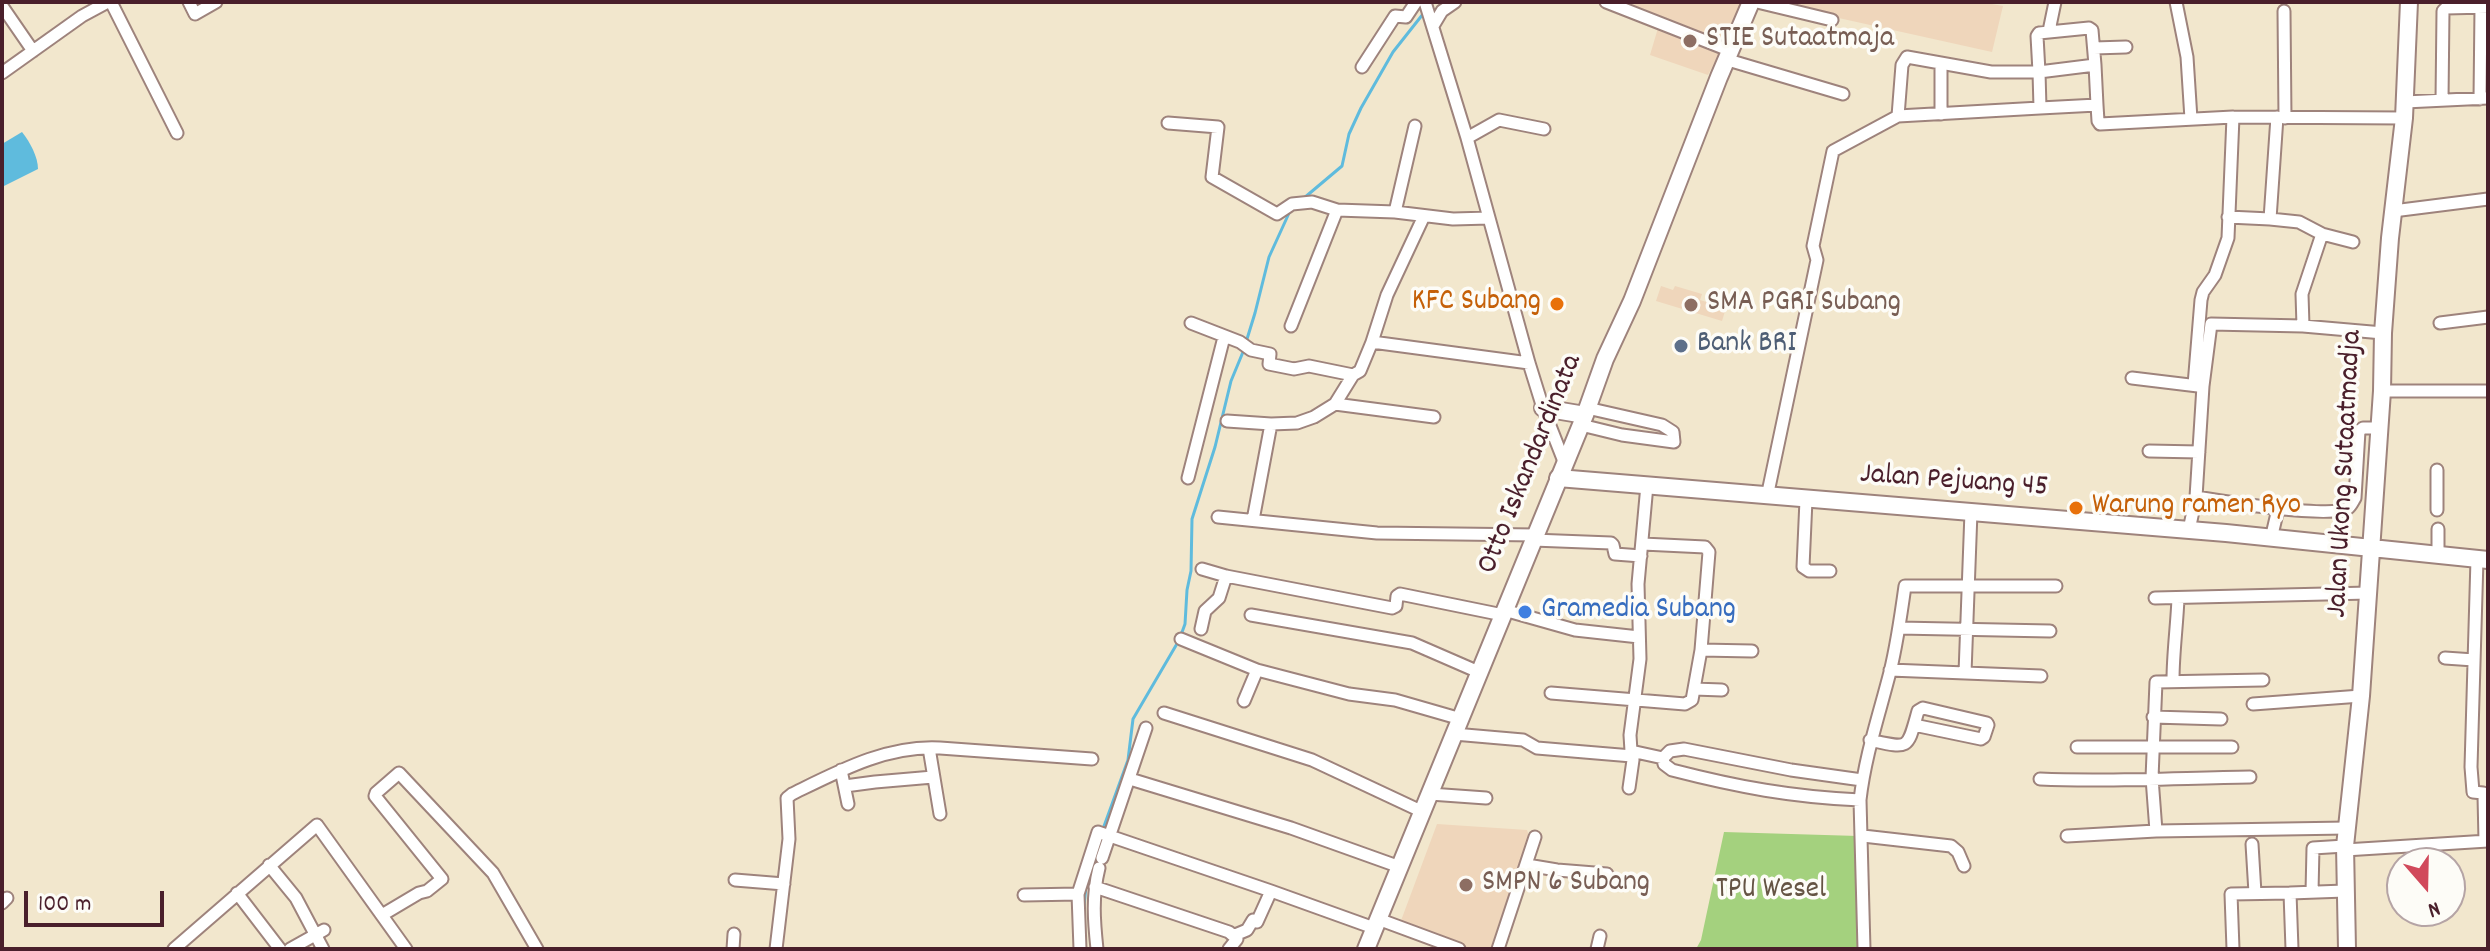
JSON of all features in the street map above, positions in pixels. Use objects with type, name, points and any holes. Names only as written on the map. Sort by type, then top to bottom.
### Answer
[{"type":"main road","name":"Otto Iskandardinata","points":[[1366,949],[1481,673],[1751,2]]},
{"type":"main road","name":"Jalan Ukong Sutaatmadja","points":[[2347,949],[2345,848],[2369,593],[2383,333],[2404,110],[2409,2]]},
{"type":"main road","points":[[1543,408],[1584,416]]},
{"type":"main road","name":"Jalan Pejuang 45","points":[[1561,471],[1647,485],[1767,497],[2189,530],[2482,560]]},
{"type":"street","points":[[189,2],[195,14],[216,2]]},
{"type":"street","points":[[1362,67],[1395,16],[1406,17],[1416,2]]},
{"type":"street","points":[[1425,2],[1467,138],[1561,471]]},
{"type":"street","points":[[1431,22],[1455,2]]},
{"type":"street","points":[[1606,2],[1730,56],[1843,94]]},
{"type":"street","points":[[1757,2],[1832,20]]},
{"type":"street","points":[[2049,31],[2055,2]]},
{"type":"street","points":[[2176,2],[2187,57],[2191,119]]},
{"type":"street","points":[[2,73],[105,3],[177,133]]},
{"type":"street","points":[[2,6],[33,51]]},
{"type":"street","points":[[2040,108],[2037,36],[2049,31],[2089,28],[2092,30],[2100,124],[2404,110],[2442,100],[2484,98],[2484,7],[2446,8],[2443,11],[2442,100]]},
{"type":"street","points":[[2270,219],[2281,118],[2284,11]]},
{"type":"street","points":[[2094,48],[2126,47]]},
{"type":"street","points":[[1898,116],[1904,59],[1910,57],[1991,72],[2039,72],[2095,65]]},
{"type":"street","points":[[1941,63],[1941,114]]},
{"type":"street","points":[[1767,497],[1817,260],[1813,246],[1833,151],[1898,116],[2097,105]]},
{"type":"street","points":[[2189,530],[2196,497],[2199,452],[2201,300],[2215,275],[2229,232],[2233,117]]},
{"type":"street","points":[[1467,138],[1499,120],[1544,129]]},
{"type":"street","points":[[1168,123],[1218,127],[1211,176],[1277,214],[1297,203],[1312,202],[1337,210],[1395,212],[1453,219],[1489,218]]},
{"type":"street","points":[[1395,212],[1415,126]]},
{"type":"street","points":[[2393,211],[2488,199]]},
{"type":"street","points":[[1291,326],[1337,210]]},
{"type":"street","points":[[1227,421],[1271,424],[1305,421],[1335,404],[1353,375],[1360,371],[1387,295],[1424,216]]},
{"type":"street","points":[[2228,217],[2299,222],[2322,234],[2353,242]]},
{"type":"street","points":[[2303,326],[2302,294],[2322,234]]},
{"type":"street","points":[[2440,323],[2488,317]]},
{"type":"street","points":[[1191,323],[1244,344],[1251,350],[1270,354],[1269,364],[1294,369],[1309,366],[1353,375]]},
{"type":"street","points":[[2198,386],[2211,324],[2303,326],[2383,333]]},
{"type":"street","points":[[1188,478],[1224,337]]},
{"type":"street","points":[[1372,342],[1529,363]]},
{"type":"street","points":[[2132,378],[2198,386]]},
{"type":"street","points":[[2382,391],[2488,391]]},
{"type":"street","points":[[1335,404],[1434,417]]},
{"type":"street","points":[[1584,416],[1662,425],[1673,432],[1674,442],[1622,435],[1584,416]]},
{"type":"street","points":[[1253,520],[1271,424]]},
{"type":"street","points":[[2196,497],[2278,509],[2335,511],[2350,507],[2355,498],[2359,431],[2379,428]]},
{"type":"street","points":[[2149,451],[2199,452]]},
{"type":"street","points":[[2437,470],[2437,510]]},
{"type":"street","points":[[1629,788],[1630,735],[1640,659],[1638,584],[1647,485]]},
{"type":"street","points":[[1806,500],[1803,567],[1809,571],[1830,571]]},
{"type":"street","points":[[2271,539],[2278,509]]},
{"type":"street","points":[[1965,673],[1971,512]]},
{"type":"street","points":[[1218,517],[1377,533],[1611,543],[1615,554],[1642,550],[1708,549],[1710,555],[1701,650],[1692,700],[1685,704],[1551,693]]},
{"type":"street","points":[[2438,529],[2438,556]]},
{"type":"street","points":[[2312,892],[2313,848],[2486,841],[2484,796],[2483,793],[2473,792],[2471,767],[2474,660],[2482,560]]},
{"type":"street","points":[[1202,569],[1392,608],[1396,606],[1400,594],[1504,612],[1575,630],[1639,637]]},
{"type":"street","points":[[1201,629],[1205,611],[1219,598],[1226,576]]},
{"type":"street","points":[[1864,949],[1862,780],[1890,670],[1905,586],[2056,586]]},
{"type":"street","points":[[2155,598],[2369,593]]},
{"type":"street","points":[[2173,680],[2178,598]]},
{"type":"street","points":[[1251,615],[1412,643],[1481,673]]},
{"type":"street","points":[[1899,628],[2050,631]]},
{"type":"street","points":[[1181,639],[1257,670],[1349,694],[1395,700],[1457,727],[1523,740],[1537,748],[1632,753],[1663,758]]},
{"type":"street","points":[[1701,650],[1752,651]]},
{"type":"street","points":[[2445,658],[2474,660]]},
{"type":"street","points":[[1244,701],[1257,670]]},
{"type":"street","points":[[1890,670],[2041,676]]},
{"type":"street","points":[[2156,831],[2152,778],[2156,682],[2263,680]]},
{"type":"street","points":[[1694,689],[1722,690]]},
{"type":"street","points":[[2253,704],[2361,696]]},
{"type":"street","points":[[1870,740],[1900,747],[1906,745],[1918,711],[1923,708],[1988,725],[1981,739],[1914,725]]},
{"type":"street","points":[[1164,713],[1312,760],[1423,812]]},
{"type":"street","points":[[2153,717],[2221,719]]},
{"type":"street","points":[[1080,949],[1088,886],[1104,835],[1130,779],[1146,728]]},
{"type":"street","points":[[2077,747],[2232,747]]},
{"type":"street","points":[[776,949],[789,839],[787,798],[841,770],[897,752],[929,748],[1092,759]]},
{"type":"street","points":[[929,748],[940,814]]},
{"type":"street","points":[[1663,758],[1670,751],[1684,749],[1862,780]]},
{"type":"street","points":[[1663,758],[1664,764],[1672,770],[1743,788],[1813,798],[1860,800]]},
{"type":"street","points":[[841,770],[848,804]]},
{"type":"street","points":[[382,915],[427,891],[442,879],[375,796],[399,773],[493,873],[537,949]]},
{"type":"street","points":[[845,786],[933,777]]},
{"type":"street","points":[[2040,779],[2097,781],[2250,777]]},
{"type":"street","points":[[1130,779],[1291,828],[1400,867]]},
{"type":"street","points":[[1430,794],[1486,798]]},
{"type":"street","points":[[174,949],[318,825],[406,949]]},
{"type":"street","points":[[2067,836],[2156,831],[2347,828]]},
{"type":"street","points":[[1097,949],[1088,886],[1101,863],[1104,835]]},
{"type":"street","points":[[1104,835],[1459,949]]},
{"type":"street","points":[[1863,836],[1951,846],[1958,852],[1964,866]]},
{"type":"street","points":[[1498,949],[1535,837]]},
{"type":"street","points":[[2252,844],[2255,893]]},
{"type":"street","points":[[269,865],[320,932],[323,949]]},
{"type":"street","points":[[1527,865],[1607,874]]},
{"type":"street","points":[[735,880],[784,884]]},
{"type":"street","points":[[1024,895],[1088,886],[1235,935],[1247,930],[1253,920],[1257,922],[1271,891]]},
{"type":"street","points":[[2233,949],[2231,894],[2345,891]]},
{"type":"street","points":[[237,893],[280,949]]},
{"type":"street","points":[[2290,893],[2292,949]]},
{"type":"street","points":[[290,949],[320,932]]},
{"type":"street","points":[[733,949],[734,934]]},
{"type":"street","points":[[1229,949],[1236,942],[1235,935]]},
{"type":"street","points":[[1597,949],[1600,936]]},
{"type":"shaded area","name":"STIE Sutaatmaja","points":[[1606,2],[1745,2],[1708,75],[1650,55],[1658,28]]},
{"type":"shaded area","points":[[1981,2],[2003,6],[1992,52],[1771,3]]},
{"type":"shaded area","name":"SMA PGRI Subang","points":[[1661,286],[1673,290],[1675,286],[1702,294],[1700,300],[1726,308],[1722,321],[1656,301]]},
{"type":"shaded area","name":"SMPN 6 Subang","points":[[1437,824],[1527,830],[1532,845],[1494,949],[1464,949],[1399,926]]},
{"type":"green space","name":"TPU Wesel","points":[[1724,832],[1858,836],[1859,949],[1696,949],[1701,940]]},
{"type":"water","points":[[22,132],[33,150],[38,169],[2,187],[2,144]]},
{"type":"waterway","points":[[1304,198],[1342,166],[1349,134],[1361,108],[1393,52],[1423,14]]},
{"type":"waterway","points":[[1181,635],[1191,571],[1192,519],[1269,257],[1290,211]]},
{"type":"waterway","points":[[1103,829],[1128,760],[1133,719],[1178,642]]},
{"type":"waterway","points":[[1084,906],[1086,886]]},
{"type":"place","name":"STIE Sutaatmaja","points":[[1690,41]]},
{"type":"place","name":"KFC Subang","points":[[1557,304]]},
{"type":"place","name":"SMA PGRI Subang","points":[[1691,305]]},
{"type":"place","name":"Bank BRI","points":[[1681,346]]},
{"type":"place","name":"Warung ramen Ryo","points":[[2076,508]]},
{"type":"place","name":"Gramedia Subang","points":[[1525,612]]},
{"type":"place","name":"SMPN 6 Subang","points":[[1466,885]]}]
